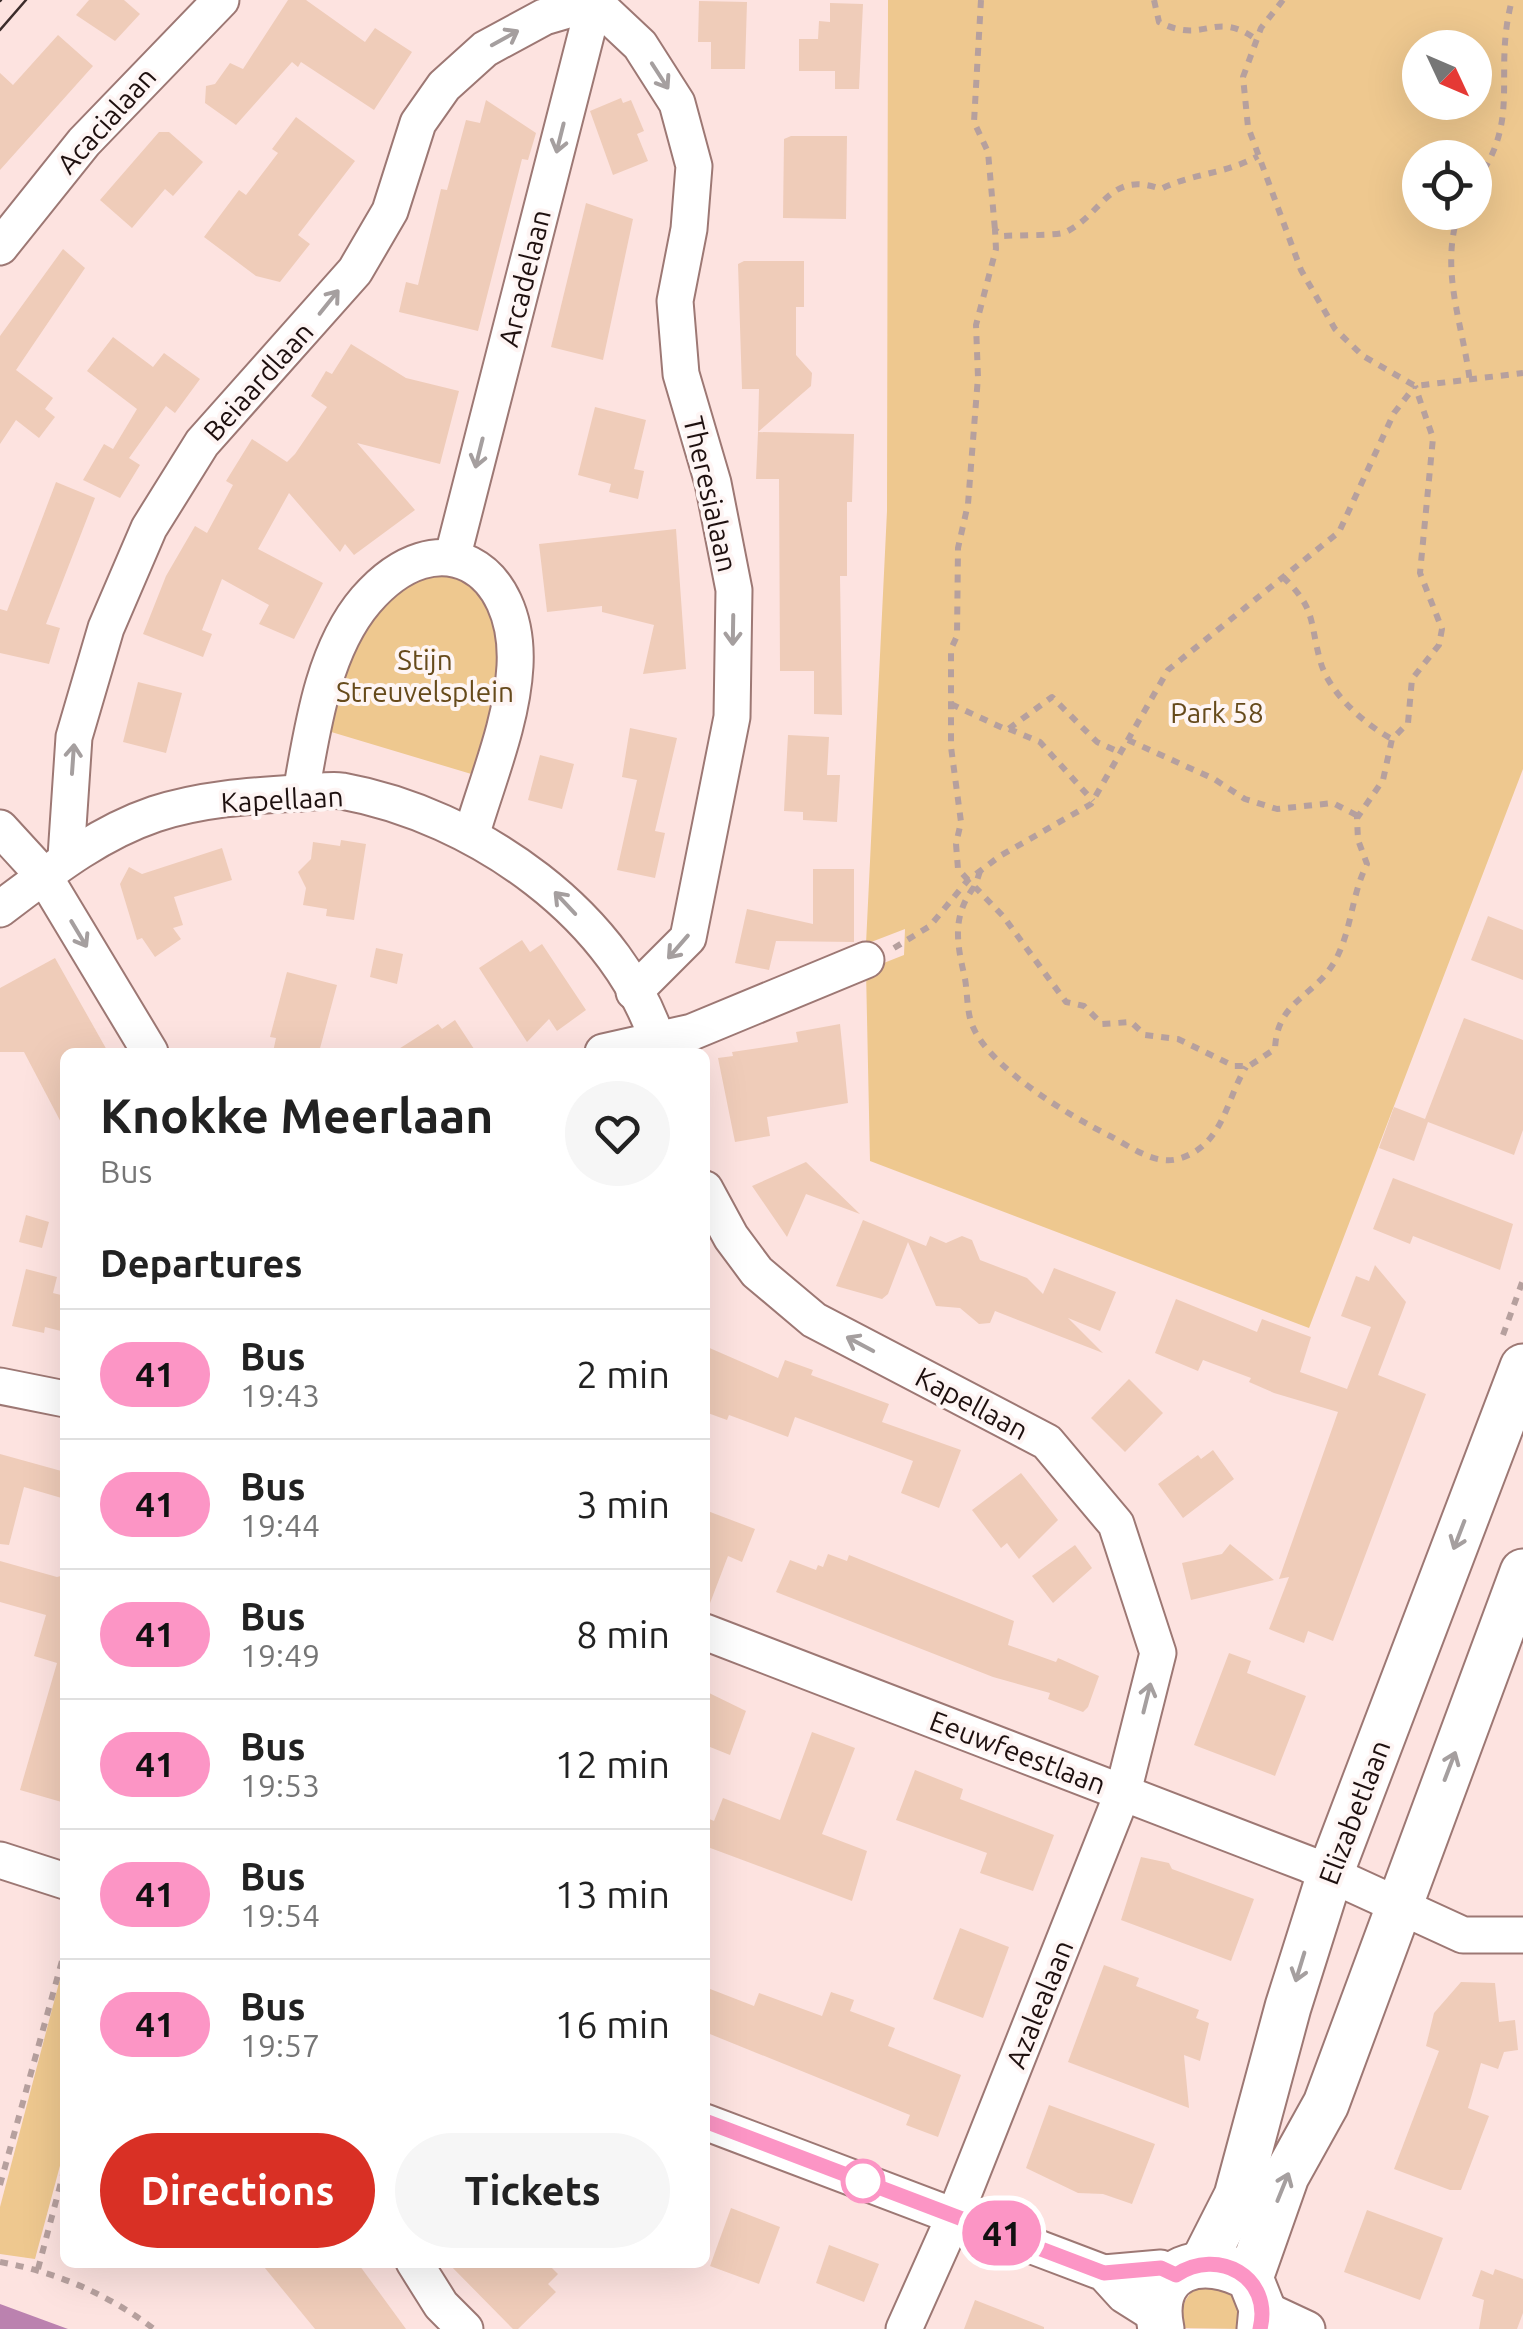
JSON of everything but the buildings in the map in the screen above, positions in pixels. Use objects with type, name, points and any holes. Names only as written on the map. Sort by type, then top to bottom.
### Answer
[{"type":"main road","name":"Elizabetlaan","points":[[1160,2323],[1166,2287],[1190,2269],[1238,2196],[1330,1874],[1523,1367]]},
{"type":"main road","points":[[1258,2305],[1286,2176],[1326,2104],[1523,1572]]},
{"type":"main road","points":[[1190,2269],[1234,2268],[1258,2305]]},
{"type":"street","name":"Acacialaan","points":[[0,247],[84,142],[221,0]]},
{"type":"street","name":"Arcadelaan","points":[[453,555],[594,5]]},
{"type":"street","name":"Beiaardlaan","points":[[55,866],[74,738],[106,628],[150,528],[202,443],[354,270],[390,210],[418,123],[444,86],[485,49],[544,17],[594,5]]},
{"type":"street","name":"Theresialaan","points":[[594,5],[640,45],[677,104],[694,166],[690,228],[675,301],[681,374],[712,483],[734,590],[732,717],[688,938],[634,992]]},
{"type":"street","points":[[302,793],[312,732],[338,646],[366,600],[422,557],[453,555],[482,572],[498,594],[510,626],[515,664],[509,708],[471,836]]},
{"type":"street","name":"Kapellaan","points":[[0,908],[55,866],[153,815],[235,796],[338,790],[412,809],[471,836],[547,884],[592,932],[634,992],[659,1047]]},
{"type":"street","points":[[0,828],[55,866],[148,1048]]},
{"type":"street","points":[[615,1048],[630,1043],[659,1047],[866,960]]},
{"type":"street","name":"Kapellaan","points":[[710,1199],[757,1272],[814,1320],[1047,1442],[1116,1524],[1158,1653],[1123,1792]]},
{"type":"street","points":[[0,1386],[60,1398]]},
{"type":"street","name":"Eeuwfeestlaan","points":[[710,1634],[1330,1874],[1463,1935],[1523,1935]]},
{"type":"street","name":"Azalealaan","points":[[904,2329],[955,2215],[1123,1792]]},
{"type":"street","points":[[0,1860],[60,1879]]},
{"type":"street","points":[[710,2124],[1104,2273],[1190,2269]]},
{"type":"street","points":[[418,2268],[441,2305],[465,2329]]},
{"type":"street","points":[[1104,2273],[1124,2295],[1160,2323]]},
{"type":"street","points":[[1258,2305],[1307,2329]]},
{"type":"path","points":[[981,0],[974,122],[988,152],[996,249],[976,325],[978,377],[968,504],[958,548],[951,704],[951,747],[961,822],[958,869],[1003,916],[1066,1002],[1084,1006],[1102,1024],[1131,1022],[1145,1035],[1178,1040],[1234,1066],[1246,1066],[1275,1050],[1276,1028],[1285,1012],[1324,977],[1347,936],[1354,889],[1367,864],[1358,840],[1358,816],[1384,780],[1392,739],[1408,723],[1412,679],[1439,645],[1442,629],[1420,573],[1433,438],[1415,386]]},
{"type":"path","points":[[1154,0],[1159,22],[1175,30],[1192,34],[1223,22],[1237,26],[1256,40]]},
{"type":"path","points":[[1283,0],[1256,40],[1243,78],[1248,127],[1300,270],[1335,328],[1363,356],[1415,386],[1523,373]]},
{"type":"path","points":[[1492,167],[1511,134],[1513,93],[1503,34],[1512,0]]},
{"type":"path","points":[[995,230],[1003,236],[1023,231],[1061,235],[1082,221],[1114,189],[1144,183],[1160,190],[1183,178],[1231,172],[1258,156]]},
{"type":"path","points":[[1453,230],[1450,288],[1463,324],[1470,382]]},
{"type":"path","points":[[1246,1066],[1225,1119],[1195,1152],[1178,1160],[1156,1160],[1080,1124],[1031,1090],[972,1026],[958,946],[958,909],[980,871],[1093,801],[1168,670],[1339,532],[1394,413],[1415,386]]},
{"type":"path","points":[[1283,578],[1307,601],[1317,632],[1320,661],[1333,687],[1374,729],[1392,739]]},
{"type":"path","points":[[1008,729],[1052,697],[1098,742],[1120,753]]},
{"type":"path","points":[[951,704],[994,728],[1008,729],[1040,742],[1093,801]]},
{"type":"path","points":[[1128,740],[1214,779],[1244,799],[1277,809],[1333,803],[1358,816]]},
{"type":"path","points":[[866,960],[905,944],[930,926],[971,884]]},
{"type":"path","points":[[0,2185],[60,1968]]},
{"type":"path","points":[[38,2269],[60,2185]]},
{"type":"path","points":[[0,2262],[38,2269],[84,2287],[154,2329]]},
{"type":"green space","name":"Park 58","points":[[888,0],[1523,0],[1523,769],[1309,1328],[870,1161],[866,970],[904,955],[905,929],[866,944],[887,511]]},
{"type":"green space","name":"Stijn Streuvelsplein","points":[[450,566],[487,598],[504,656],[478,776],[328,731],[354,639],[384,594]]},
{"type":"green space","points":[[60,1979],[60,2166],[35,2259],[0,2254],[0,2207]]},
{"type":"green space","points":[[1211,2282],[1239,2295],[1242,2329],[1183,2328],[1182,2311],[1187,2299]]},
{"type":"shaded area","points":[[0,2304],[68,2329],[0,2329]]},
{"type":"tram line","points":[[0,30],[26,0]]},
{"type":"bus line","name":"41","points":[[710,2123],[1104,2273],[1161,2268],[1176,2275],[1203,2263],[1234,2268],[1250,2278],[1260,2298],[1260,2329]]}]
